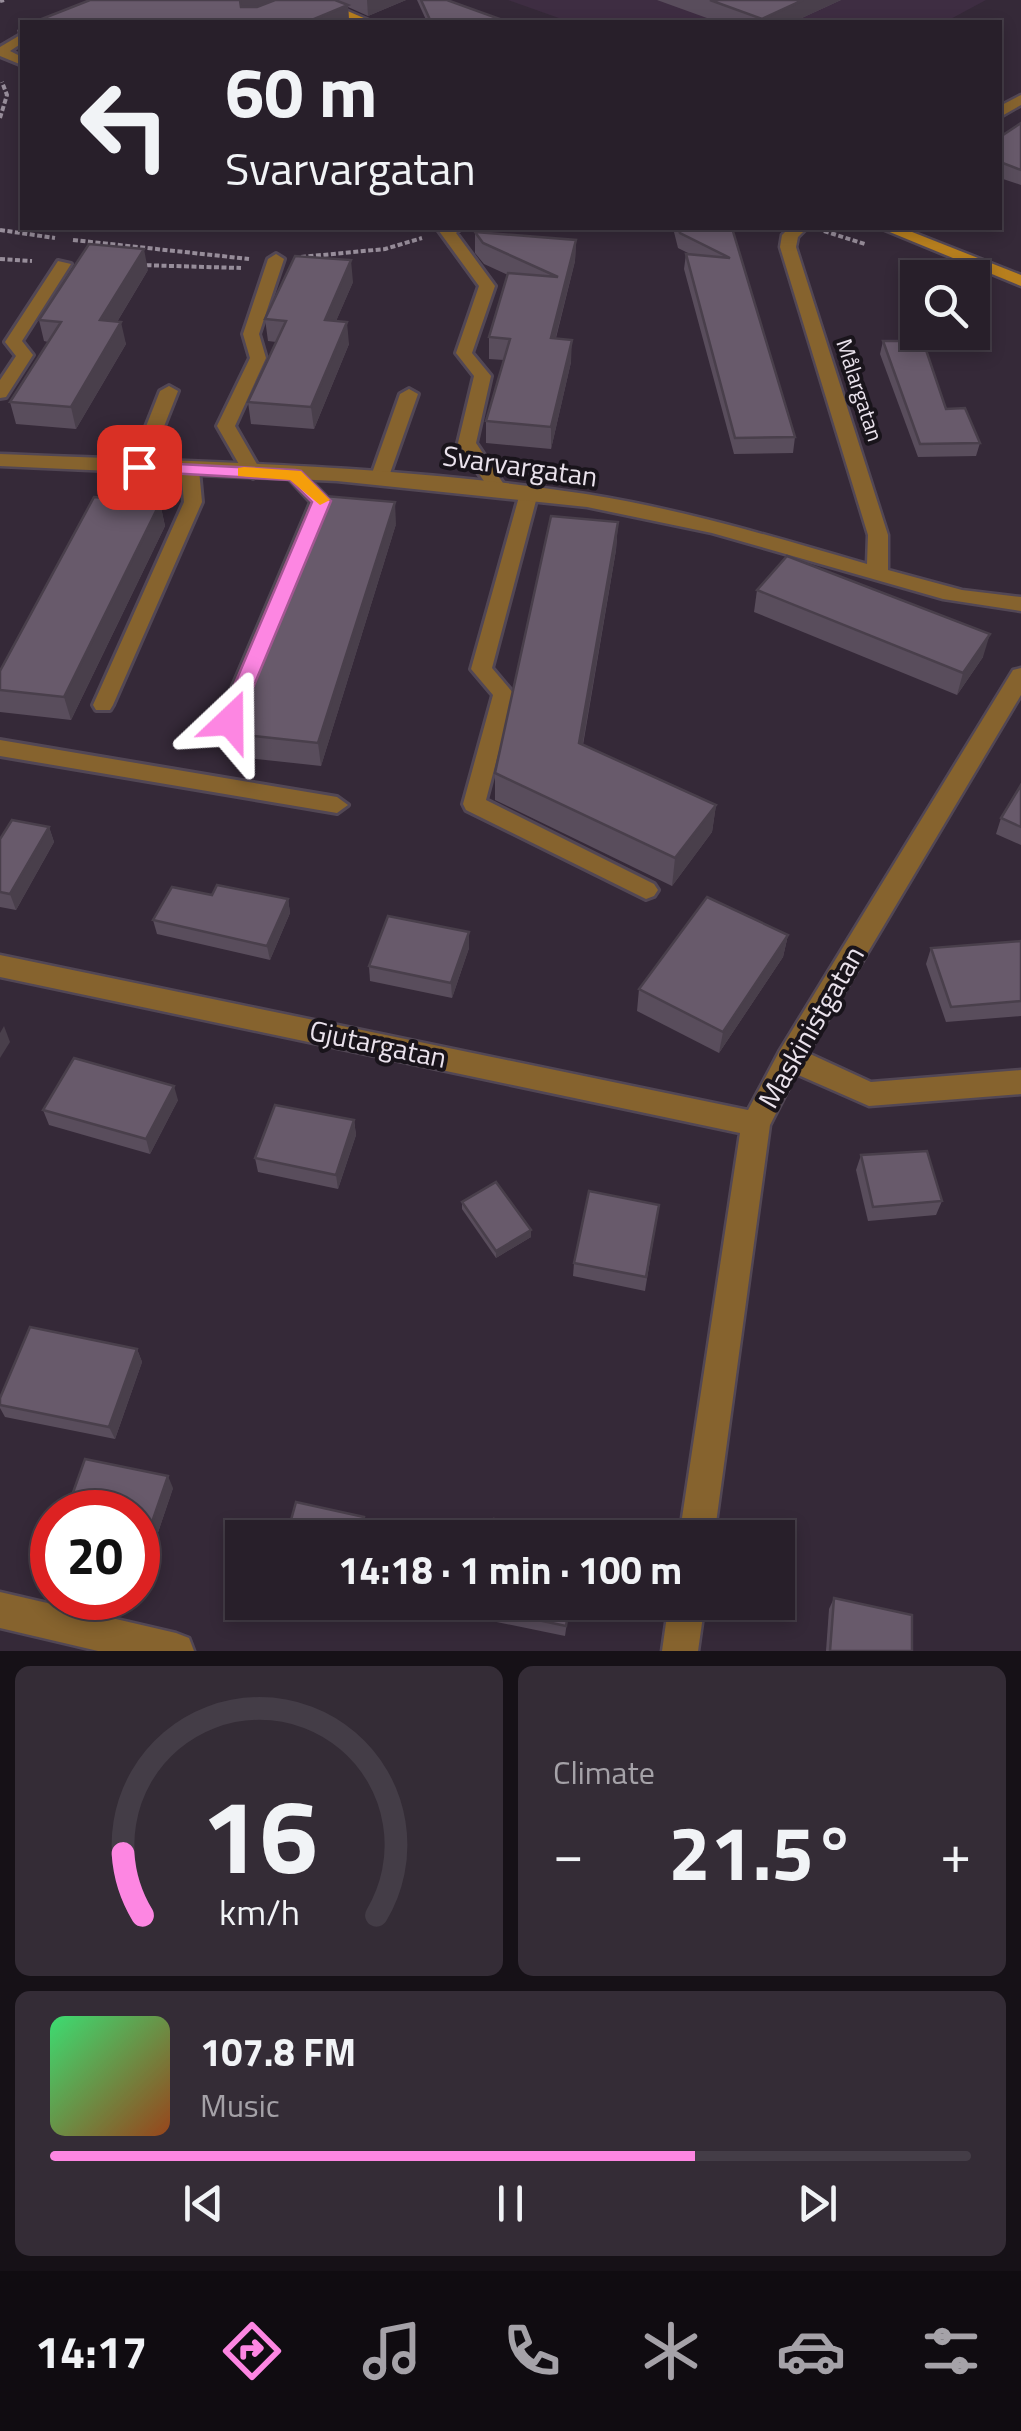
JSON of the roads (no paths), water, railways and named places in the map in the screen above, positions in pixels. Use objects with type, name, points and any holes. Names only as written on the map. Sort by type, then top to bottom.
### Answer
[{"type":"main road","points":[[302,2],[360,20]]},
{"type":"main road","points":[[893,230],[1021,282]]},
{"type":"street","name":"Målargatan","points":[[796,230],[790,234],[788,247],[874,520],[878,574]]},
{"type":"street","name":"Svarvargatan","points":[[0,460],[379,479],[529,493],[670,516],[926,591],[1021,604]]},
{"type":"street","name":"Maskinistgatan","points":[[699,1520],[756,1124],[790,1058],[1021,676]]},
{"type":"street","name":"Gjutargatan","points":[[0,966],[756,1124]]},
{"type":"street","points":[[790,1058],[870,1094],[1021,1082]]},
{"type":"street","points":[[0,1610],[176,1651]]},
{"type":"street","points":[[680,1651],[684,1620]]},
{"type":"lane","points":[[20,39],[1,52],[20,60]]},
{"type":"lane","points":[[452,230],[487,286],[464,353],[483,376],[468,444],[498,489]]},
{"type":"lane","points":[[0,393],[24,354],[13,342],[63,264]]},
{"type":"lane","points":[[253,473],[226,426],[258,358],[250,334],[275,264]]},
{"type":"lane","points":[[139,467],[169,391]]},
{"type":"lane","points":[[379,479],[409,394]]},
{"type":"lane","points":[[103,706],[194,502],[190,470]]},
{"type":"lane","points":[[230,721],[322,501],[295,475]]},
{"type":"lane","points":[[529,493],[481,669],[504,694],[474,804],[646,890]]},
{"type":"lane","points":[[0,748],[337,805]]}]
